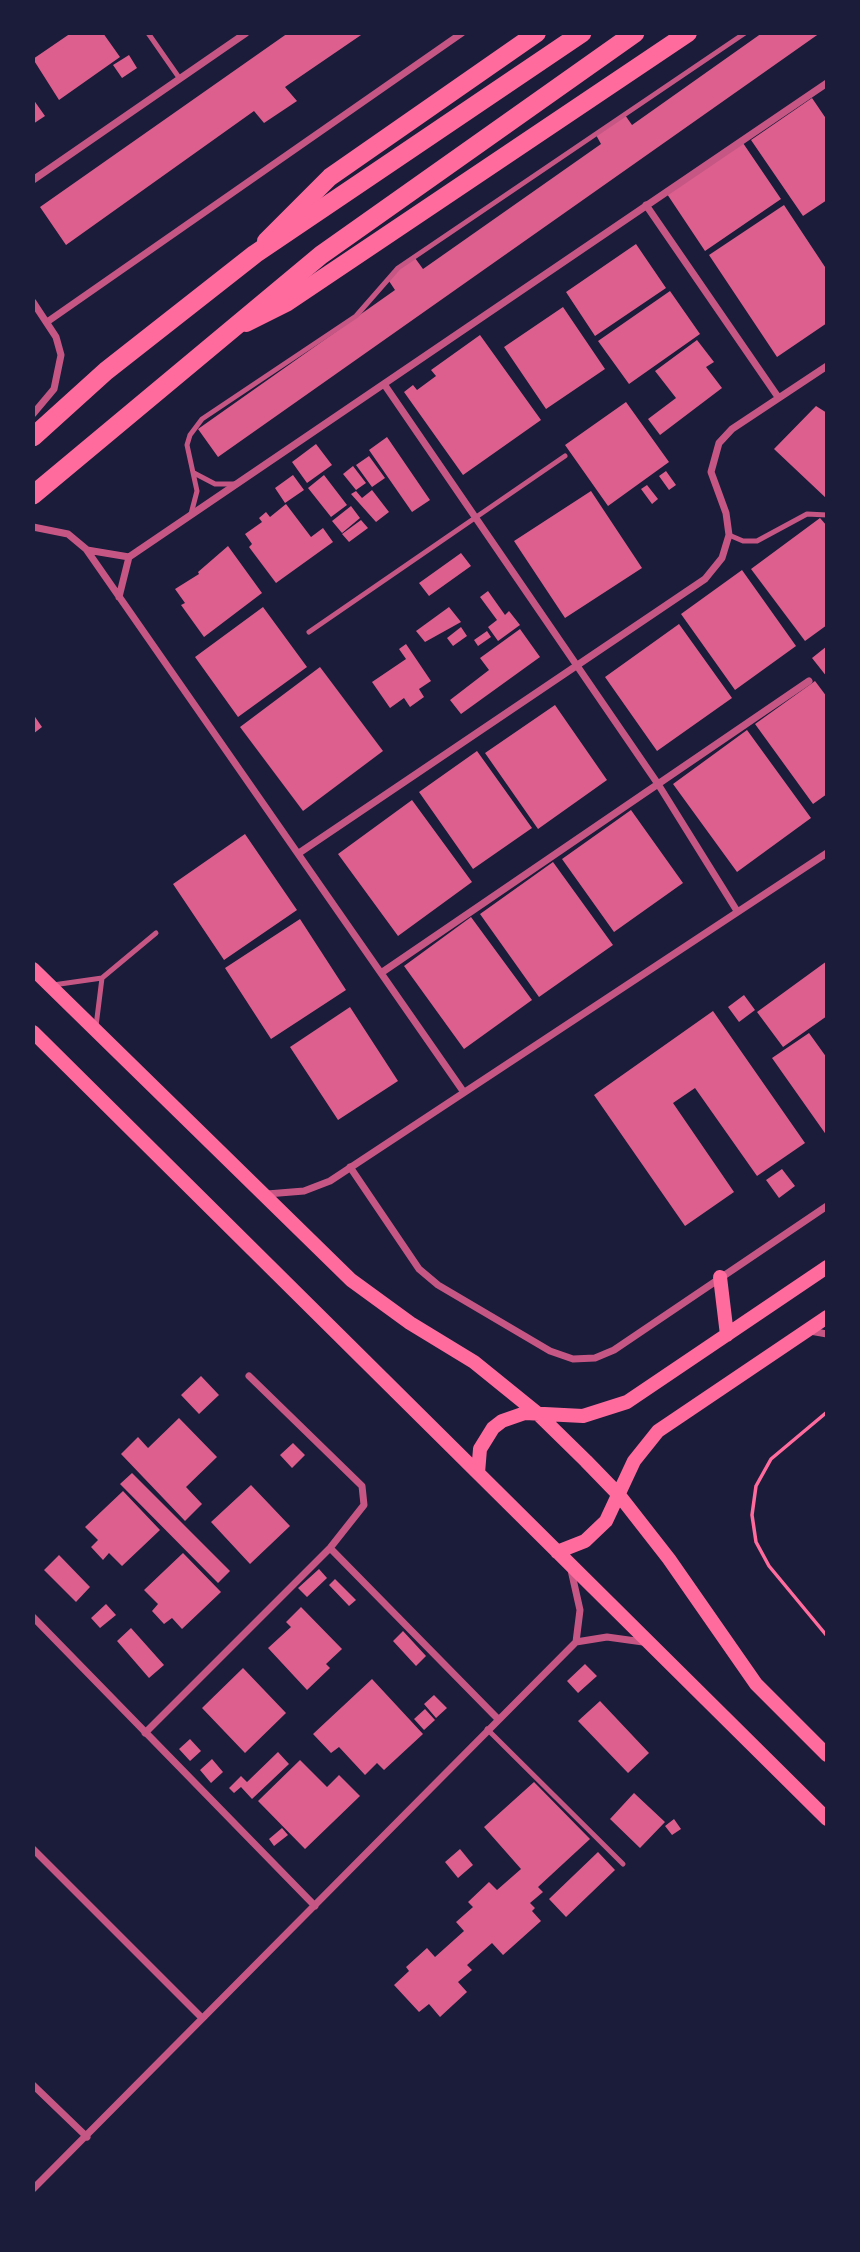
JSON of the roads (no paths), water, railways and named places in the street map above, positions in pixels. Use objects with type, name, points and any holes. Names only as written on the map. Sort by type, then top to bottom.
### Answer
[{"type":"highway","points":[[33,437],[106,371],[255,254],[582,33]]},
{"type":"highway","points":[[33,495],[226,332],[371,218],[635,33]]},
{"type":"main road","points":[[255,254],[330,177],[537,33]]},
{"type":"main road","points":[[226,332],[295,297],[688,33]]},
{"type":"main road","points":[[33,969],[351,1280],[410,1323],[474,1362],[537,1413],[619,1495],[669,1559],[738,1661],[827,1755]]},
{"type":"main road","points":[[33,1032],[827,1819]]},
{"type":"main road","points":[[478,1474],[480,1449],[493,1428],[513,1416],[537,1413],[568,1417],[613,1408],[641,1394],[827,1267]]},
{"type":"main road","points":[[720,1278],[727,1335]]},
{"type":"main road","points":[[557,1552],[585,1541],[596,1532],[610,1515],[635,1461],[658,1432],[827,1317]]},
{"type":"street","points":[[33,180],[246,33]]},
{"type":"street","points":[[47,322],[462,33]]},
{"type":"street","points":[[119,597],[129,557],[827,83]]},
{"type":"street","points":[[646,205],[778,397]]},
{"type":"street","points":[[33,302],[56,337],[61,367],[54,389],[33,414]]},
{"type":"street","points":[[299,853],[705,579],[722,558],[729,535],[726,513],[712,482],[714,452],[732,429],[827,366]]},
{"type":"street","points":[[384,384],[657,784],[737,911]]},
{"type":"street","points":[[33,527],[68,534],[86,549],[463,1091]]},
{"type":"street","points":[[86,549],[129,557]]},
{"type":"street","points":[[382,973],[809,681]]},
{"type":"street","points":[[262,1194],[304,1191],[330,1181],[827,853]]},
{"type":"street","points":[[350,1167],[419,1269],[438,1285],[561,1356],[584,1360],[605,1355],[827,1206]]},
{"type":"street","points":[[806,1331],[827,1334]]},
{"type":"street","points":[[145,1733],[330,1549],[364,1505],[362,1486],[249,1376]]},
{"type":"street","points":[[330,1549],[497,1718]]},
{"type":"street","points":[[569,1565],[578,1595],[576,1642]]},
{"type":"street","points":[[33,1616],[314,1906]]},
{"type":"street","points":[[33,2189],[486,1729],[576,1642],[622,1638],[653,1644]]},
{"type":"street","points":[[33,1849],[201,2017]]},
{"type":"street","points":[[33,2085],[87,2137]]},
{"type":"lane","points":[[148,33],[180,79]]},
{"type":"lane","points":[[230,33],[236,41]]},
{"type":"lane","points":[[189,517],[197,491],[187,455],[190,435],[211,412],[355,316],[398,268],[745,33]]},
{"type":"lane","points":[[309,632],[565,456]]},
{"type":"lane","points":[[194,473],[215,484],[239,483]]},
{"type":"lane","points":[[729,535],[743,541],[757,541],[807,514],[827,515]]},
{"type":"lane","points":[[50,985],[102,978],[156,933]]},
{"type":"lane","points":[[96,1030],[102,978]]},
{"type":"lane","points":[[486,1729],[623,1864]]}]
